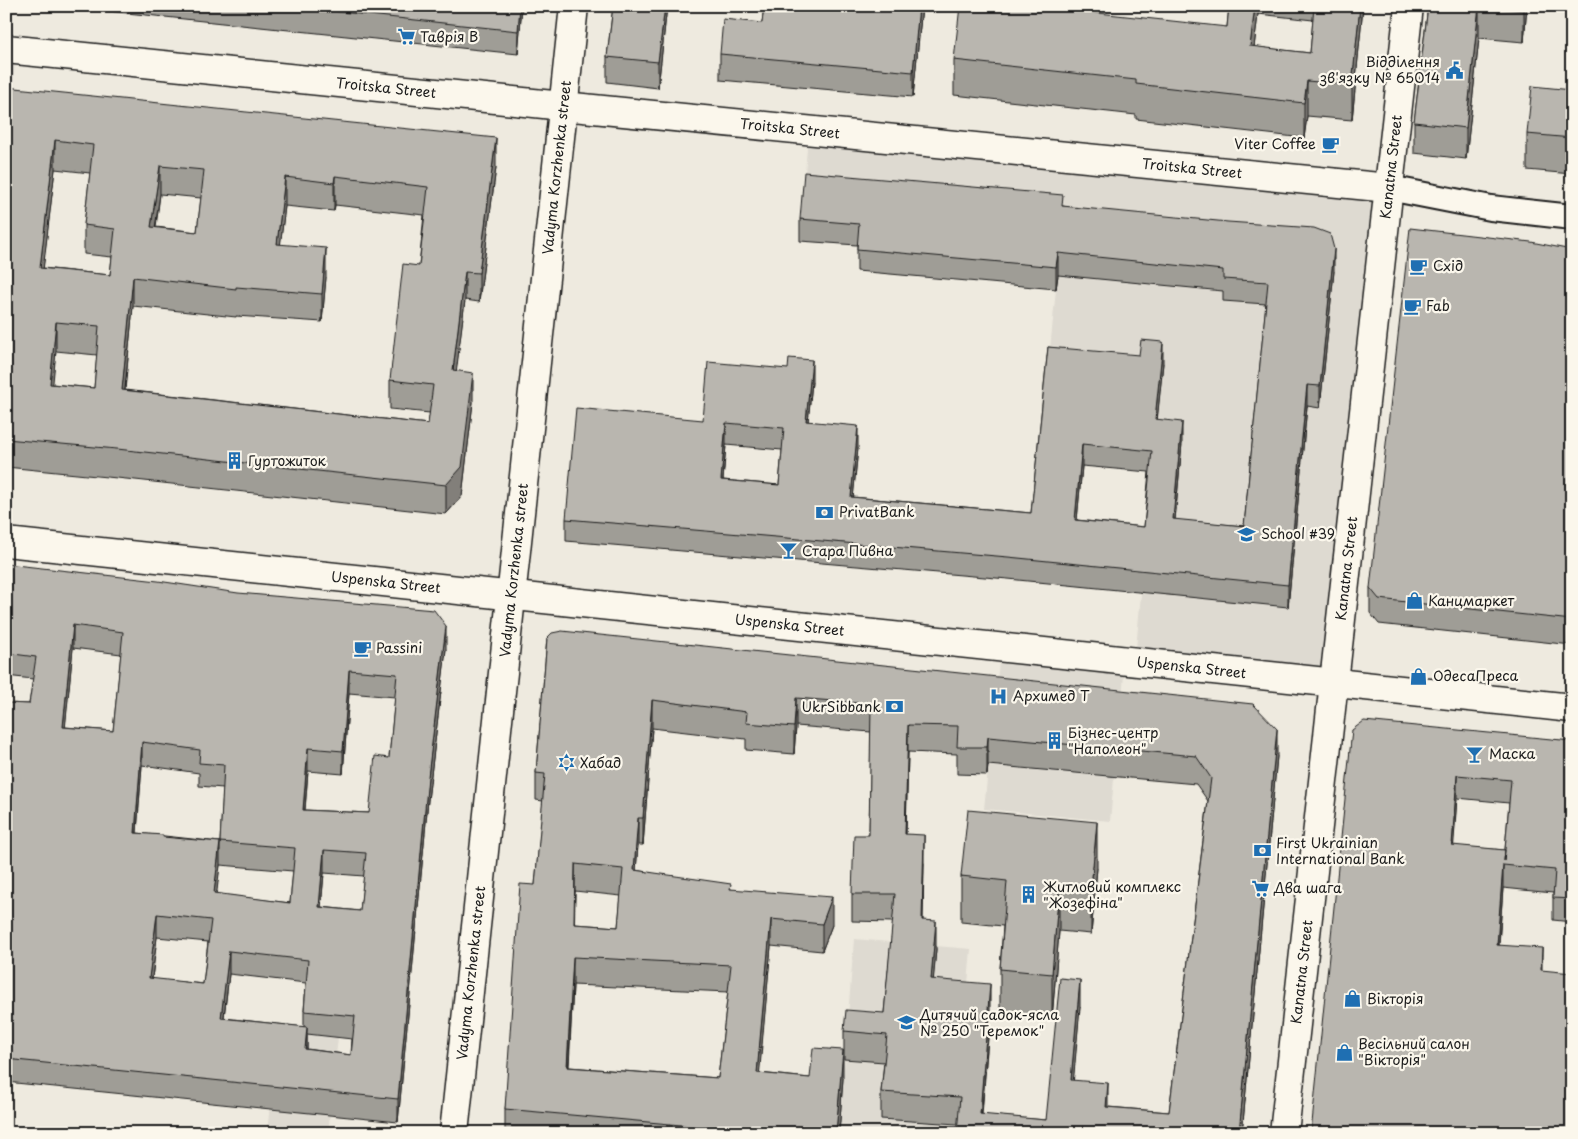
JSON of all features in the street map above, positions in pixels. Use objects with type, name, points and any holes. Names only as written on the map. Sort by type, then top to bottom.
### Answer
[{"type":"street","name":"Vadyma Korzhenka street","points":[[454,1133],[574,6]]},
{"type":"street","name":"Kanatna Street","points":[[1284,1133],[1409,6]]},
{"type":"street","name":"Troitska Street","points":[[6,50],[1389,188],[1491,208],[1572,217]]},
{"type":"street","name":"Uspenska Street","points":[[6,542],[1572,708]]},
{"type":"shaded area","points":[[6,53],[16,54],[6,154]]},
{"type":"shaded area","points":[[808,134],[1388,189],[1333,682],[1135,660],[1154,451],[1041,440],[1056,289],[857,271],[859,246],[800,241]]},
{"type":"shaded area","points":[[1000,652],[1125,665],[1110,821],[984,809]]},
{"type":"shaded area","name":"Дитячий садок-ясла № 250 \"Теремок\"","points":[[854,939],[971,949],[956,1124],[944,1123],[943,1133],[839,1133]]},
{"type":"shaded area","points":[[278,1031],[338,1037],[328,1133],[267,1133]]},
{"type":"building","points":[[285,6],[520,6],[518,31]]},
{"type":"building","points":[[613,6],[665,6],[658,62],[607,57]]},
{"type":"building","points":[[764,6],[919,6],[913,72],[720,54],[723,19],[762,23]]},
{"type":"building","points":[[960,6],[1034,6],[1227,27],[1229,6],[1255,6],[1250,46],[1310,53],[1314,6],[1360,6],[1352,85],[1307,81],[1304,103],[1136,84],[1136,80],[954,60]]},
{"type":"building","points":[[1428,6],[1479,6],[1466,128],[1414,122]]},
{"type":"building","points":[[1481,6],[1524,6],[1524,11]]},
{"type":"building","points":[[1532,86],[1572,90],[1572,138],[1527,134]]},
{"type":"building","points":[[6,87],[496,138],[479,273],[465,272],[453,370],[473,373],[462,467],[446,485],[117,449],[6,439]],"holes":[[[55,140],[93,145],[84,225],[115,229],[110,275],[40,268]],[[160,166],[204,170],[197,232],[151,227]],[[335,176],[428,187],[419,266],[403,264],[390,380],[433,385],[428,424],[122,390],[133,277],[236,289],[236,287],[322,294],[326,248],[277,244],[285,177],[334,183]],[[56,322],[99,326],[94,388],[50,384]]]},
{"type":"building","points":[[804,172],[1063,195],[1062,206],[1228,222],[1314,228],[1330,234],[1334,249],[1320,386],[1307,385],[1288,585],[1008,557],[566,519],[576,408],[703,420],[708,362],[788,369],[789,358],[812,360],[806,421],[858,426],[851,497],[1031,513],[1048,347],[1139,355],[1141,340],[1163,342],[1155,419],[1182,422],[1173,519],[1244,526],[1268,282],[1223,279],[1223,270],[1058,253],[1056,267],[857,249],[859,224],[800,219]],"holes":[[[726,423],[784,428],[779,485],[721,480]],[[1082,444],[1152,451],[1144,527],[1075,520]]]},
{"type":"building","points":[[1410,228],[1531,242],[1572,250],[1572,620],[1379,599],[1370,588]]},
{"type":"building","points":[[6,564],[158,581],[238,593],[434,610],[446,626],[428,777],[398,1099],[6,1059],[6,703],[29,704],[36,657],[6,653]],"holes":[[[73,625],[123,632],[113,731],[63,727]],[[349,670],[397,674],[389,758],[375,756],[369,813],[303,810],[308,748],[343,751]],[[142,742],[200,750],[199,763],[224,765],[220,842],[163,837],[163,835],[135,833]],[[220,842],[295,848],[290,903],[214,893]],[[324,850],[366,853],[360,911],[319,907]],[[157,914],[211,920],[203,984],[149,978]],[[229,951],[308,960],[304,1011],[355,1016],[351,1055],[305,1049],[307,1027],[221,1018]]]},
{"type":"building","points":[[562,631],[1253,704],[1277,729],[1239,1133],[957,1133],[960,1097],[881,1092],[887,1035],[844,1031],[846,1010],[884,1013],[895,894],[852,894],[854,835],[869,835],[871,704],[796,698],[794,727],[746,723],[747,712],[652,700],[643,818],[638,818],[634,870],[731,884],[730,889],[832,897],[822,924],[771,919],[757,1073],[810,1078],[813,1048],[843,1050],[836,1133],[776,1133],[505,1109],[520,884],[535,885],[545,774],[536,773],[547,638],[552,633]],"holes":[[[908,725],[958,726],[957,747],[987,747],[988,737],[1196,756],[1211,778],[1169,1112],[1106,1107],[1108,1083],[1071,1080],[1080,980],[1060,978],[1046,1120],[980,1114],[990,984],[931,979],[936,921],[922,920],[924,835],[905,834]],[[575,864],[623,869],[618,927],[574,924]],[[573,957],[731,965],[718,1078],[567,1067]]]},
{"type":"building","points":[[1364,721],[1572,741],[1572,899],[1553,898],[1555,870],[1503,865],[1497,945],[1542,948],[1541,970],[1572,973],[1572,1133],[1311,1133],[1352,730]],"holes":[[[1457,775],[1511,780],[1505,850],[1452,845]]]},
{"type":"building","points":[[968,810],[1097,822],[1091,888],[1059,886],[1052,974],[1000,969],[1007,881],[961,876]]},
{"type":"place","name":"Таврія В","points":[[406,37]]},
{"type":"place","name":"Відділення зв'язку № 65014","points":[[1454,70]]},
{"type":"place","name":"Viter Coffee","points":[[1330,144]]},
{"type":"place","name":"Схiд","points":[[1419,266]]},
{"type":"place","name":"Fab","points":[[1412,306]]},
{"type":"place","name":"Гуртожиток","points":[[234,461]]},
{"type":"place","name":"PrivatBank","points":[[825,512]]},
{"type":"place","name":"School #39","points":[[1247,534]]},
{"type":"place","name":"Стара Пивна","points":[[788,551]]},
{"type":"place","name":"Канцмаркет","points":[[1414,601]]},
{"type":"place","name":"Passini","points":[[362,648]]},
{"type":"place","name":"ОдесаПреса","points":[[1419,676]]},
{"type":"place","name":"Архимед Т","points":[[999,696]]},
{"type":"place","name":"UkrSibbank","points":[[895,707]]},
{"type":"place","name":"Бізнес-центр \"Наполеон\"","points":[[1054,741]]},
{"type":"place","name":"Маска","points":[[1475,754]]},
{"type":"place","name":"Хабад","points":[[566,763]]},
{"type":"place","name":"First Ukrainian International Bank","points":[[1262,851]]},
{"type":"place","name":"Два шага","points":[[1260,888]]},
{"type":"place","name":"Житловий комплекс \"Жозефіна\"","points":[[1029,895]]},
{"type":"place","name":"Вікторія","points":[[1353,999]]},
{"type":"place","name":"Дитячий садок-ясла № 250 \"Теремок\"","points":[[906,1023]]},
{"type":"place","name":"Весільний салон \"Вікторія\"","points":[[1344,1052]]}]
